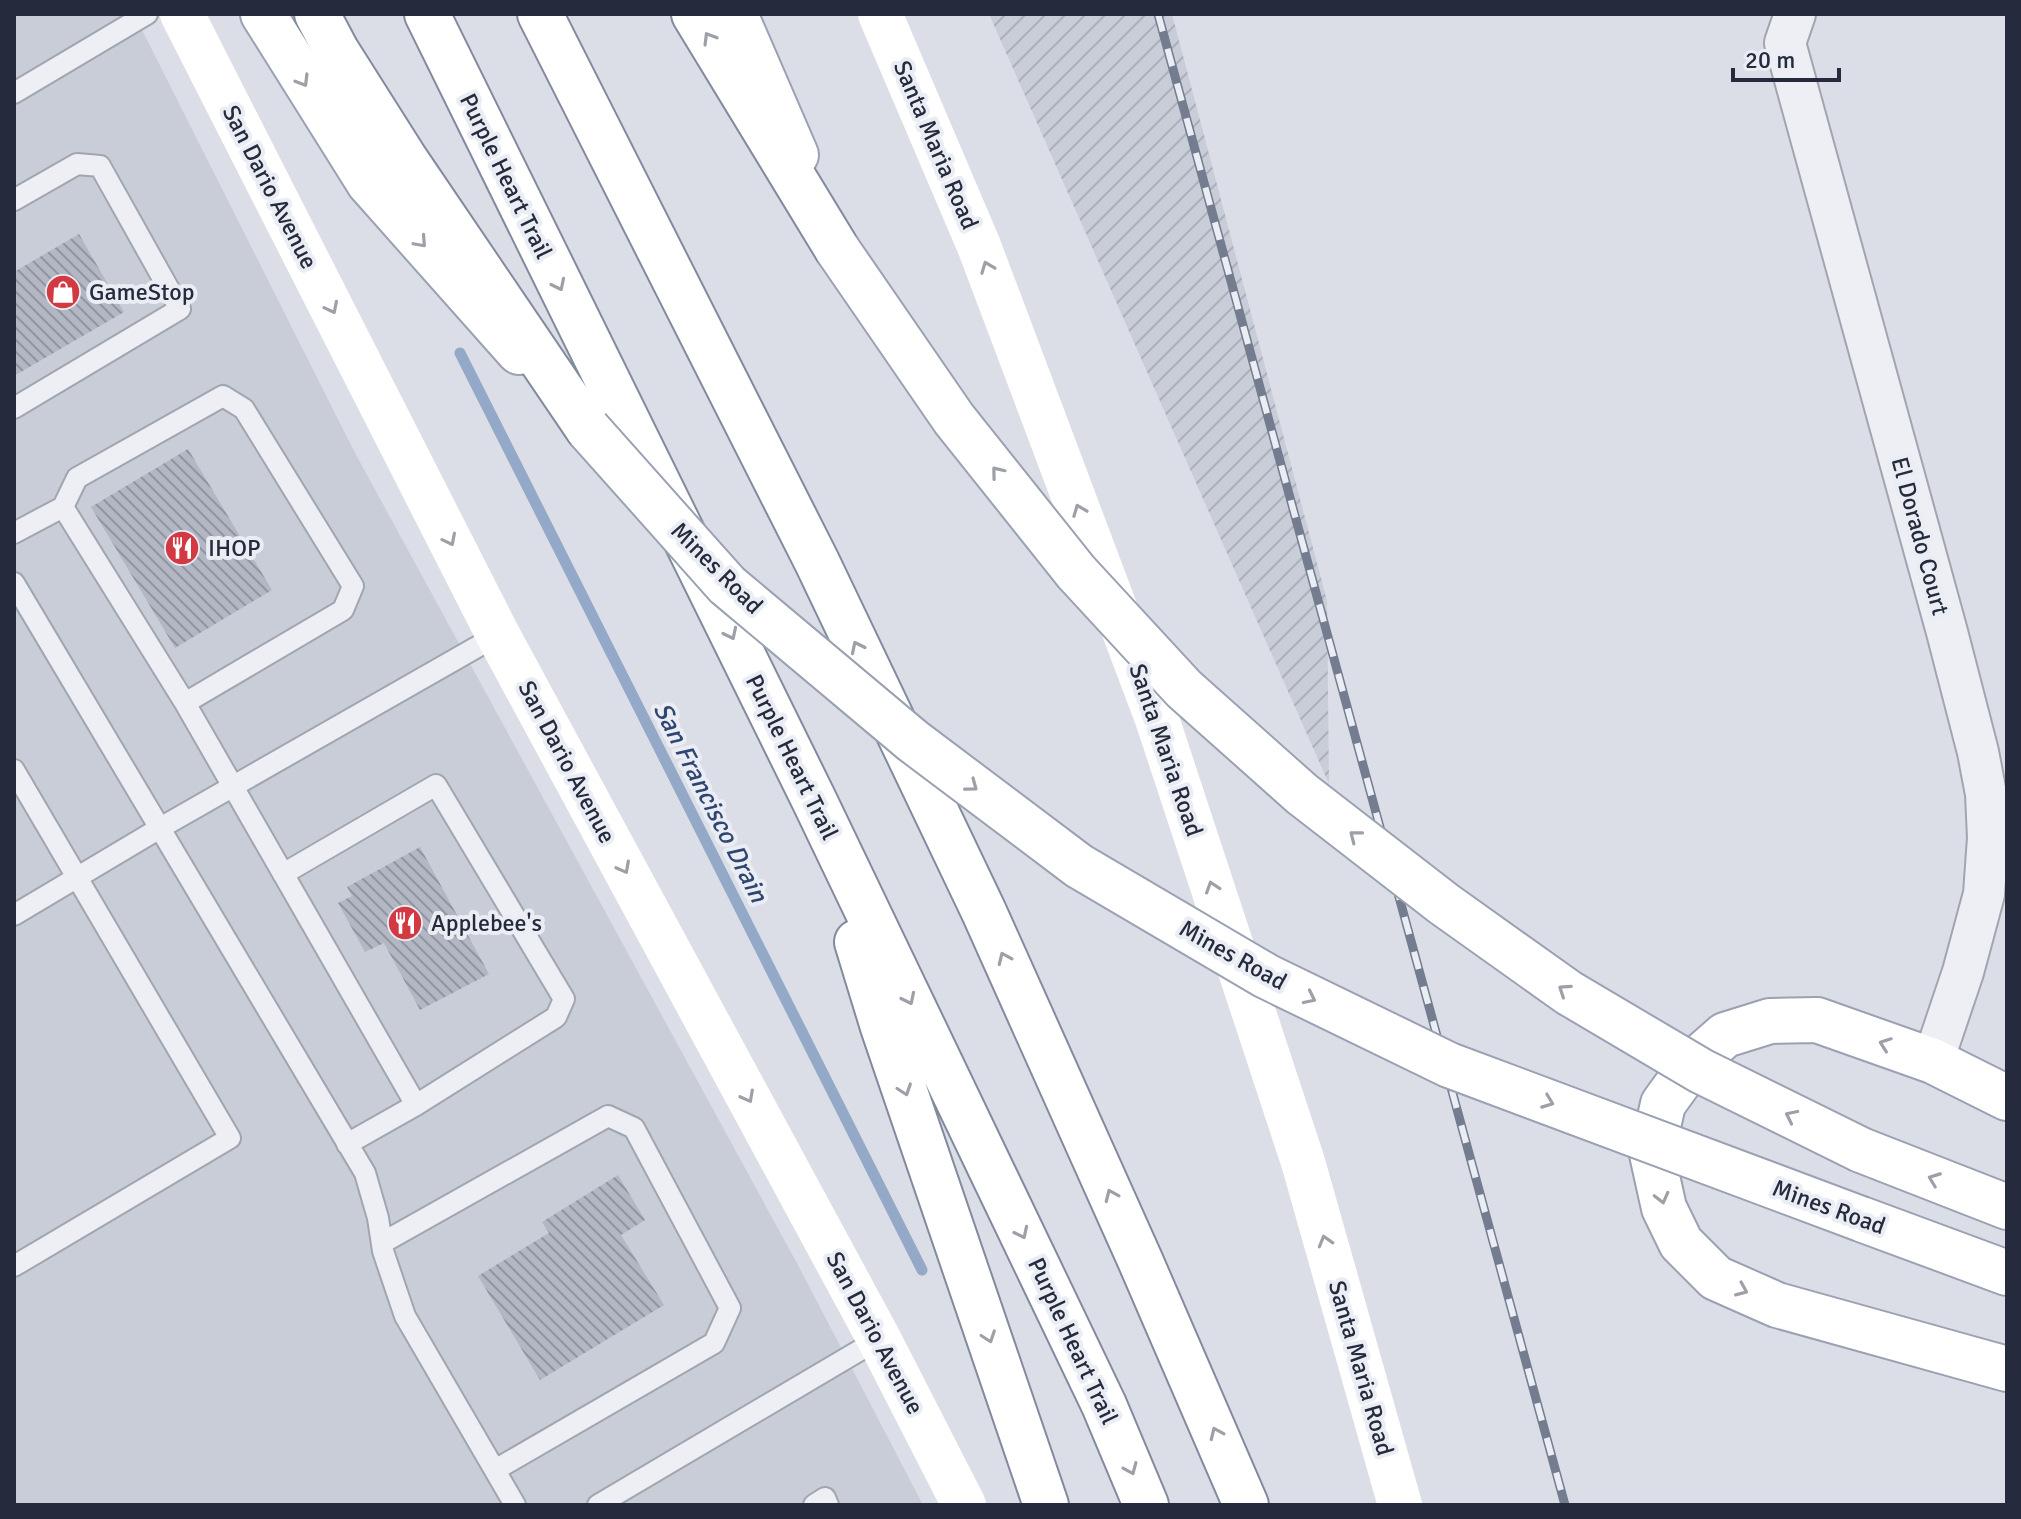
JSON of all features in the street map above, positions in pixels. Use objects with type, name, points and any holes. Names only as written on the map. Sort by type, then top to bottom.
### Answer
[{"type":"main road","name":"San Dario Avenue","points":[[182,14],[498,635],[879,1339],[964,1505]]},
{"type":"main road","points":[[263,14],[369,183],[588,429]]},
{"type":"main road","points":[[317,14],[336,50],[405,159],[588,429]]},
{"type":"main road","name":"Purple Heart Trail","points":[[427,14],[815,802],[1104,1405],[1146,1505]]},
{"type":"main road","points":[[540,14],[817,562],[984,912],[1246,1505]]},
{"type":"main road","points":[[694,14],[837,249],[954,419],[1076,572],[1184,689],[1302,794],[1444,904],[1569,993],[1701,1071],[1861,1150],[2007,1207]]},
{"type":"main road","points":[[735,14],[837,249]]},
{"type":"main road","name":"Santa Maria Road","points":[[880,14],[979,246],[1157,719],[1303,1162],[1400,1505]]},
{"type":"main road","name":"Mines Road","points":[[588,429],[727,585],[913,741],[1079,866],[1266,976],[1449,1065],[2007,1273]]},
{"type":"main road","points":[[815,802],[883,1027],[1046,1505]]},
{"type":"main road","points":[[2007,1098],[1933,1061],[1817,1020],[1770,1021],[1725,1035],[1692,1064],[1663,1104],[1652,1154],[1664,1208],[1681,1243],[1716,1278],[1777,1305],[2007,1369]]},
{"type":"street","name":"El Dorado Court","points":[[1795,14],[1785,43],[1947,632],[1986,794],[1988,838],[1984,894],[1963,972],[1933,1061]]},
{"type":"lane","points":[[14,93],[147,14]]},
{"type":"lane","points":[[14,200],[77,164],[100,166],[180,309],[14,408]]},
{"type":"lane","points":[[14,533],[63,507],[77,478],[223,396],[244,409],[353,586],[343,610],[185,703]]},
{"type":"lane","points":[[63,507],[185,703],[416,1105]]},
{"type":"lane","points":[[14,583],[365,1173],[382,1243],[405,1316],[515,1505]]},
{"type":"lane","points":[[14,915],[498,635]]},
{"type":"lane","points":[[14,770],[230,1138],[14,1266]]},
{"type":"lane","points":[[283,874],[436,785],[564,999],[556,1017],[416,1105],[347,1144]]},
{"type":"lane","points":[[382,1243],[608,1116],[634,1128],[730,1308],[714,1343],[495,1470]]},
{"type":"lane","points":[[598,1505],[879,1339]]},
{"type":"lane","points":[[814,1505],[825,1498],[828,1505]]},
{"type":"shaded area","points":[[14,14],[134,14],[354,451],[799,1267],[923,1505],[14,1505]]},
{"type":"shaded area","points":[[989,14],[1172,14],[1327,601],[1329,784]]},
{"type":"building","name":"GameStop","points":[[79,234],[124,312],[14,376],[14,272]]},
{"type":"building","name":"IHOP","points":[[188,449],[272,590],[175,648],[91,507]]},
{"type":"building","name":"Applebee's","points":[[420,847],[489,974],[420,1010],[384,943],[365,952],[338,903],[352,896],[347,887]]},
{"type":"building","points":[[618,1175],[645,1220],[621,1235],[664,1305],[540,1380],[478,1276],[549,1233],[542,1222]]},
{"type":"waterway","name":"San Francisco Drain","points":[[460,353],[922,1270]]},
{"type":"railway","points":[[1158,14],[1565,1505]]},
{"type":"place","name":"GameStop","points":[[63,292]]},
{"type":"place","name":"IHOP","points":[[182,548]]},
{"type":"place","name":"Applebee's","points":[[405,923]]}]
